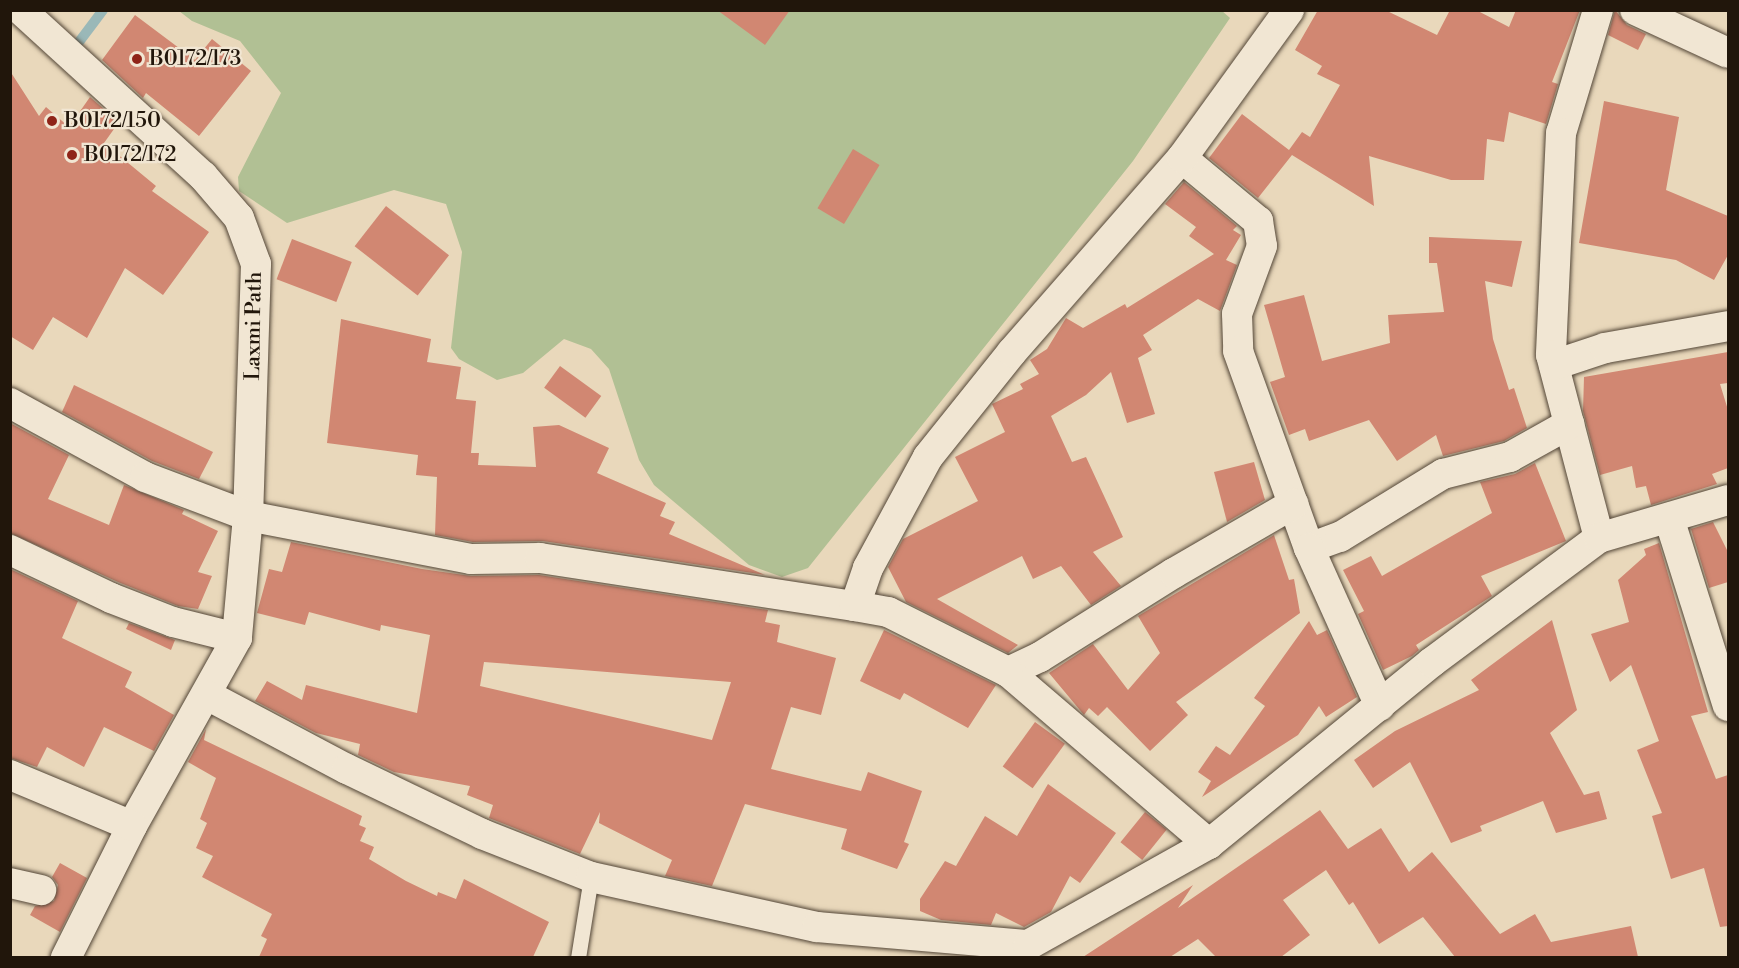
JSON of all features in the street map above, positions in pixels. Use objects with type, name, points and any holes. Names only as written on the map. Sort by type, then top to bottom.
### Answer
[{"type":"street","name":"Laxmi Path","points":[[21,10],[203,176],[239,218],[256,264],[248,516],[237,638],[132,826],[66,957]]},
{"type":"street","points":[[855,606],[868,568],[928,457],[1012,352],[1182,158],[1289,10]]},
{"type":"street","points":[[1598,10],[1561,134],[1551,355],[1599,538]]},
{"type":"street","points":[[1635,10],[1728,53]]},
{"type":"street","points":[[1182,158],[1258,221],[1262,246],[1237,314],[1238,351],[1309,548],[1380,706]]},
{"type":"street","points":[[1554,365],[1605,348],[1728,326]]},
{"type":"street","points":[[10,403],[145,477],[248,516],[471,559],[540,558],[888,612],[1008,672],[1209,844]]},
{"type":"street","points":[[1309,548],[1340,537],[1443,474],[1510,457],[1569,424]]},
{"type":"street","points":[[207,695],[482,834],[591,877],[817,927],[1021,951],[1209,844],[1380,706],[1599,538],[1728,500]]},
{"type":"street","points":[[1008,672],[1040,657],[1174,573],[1293,504]]},
{"type":"street","points":[[1669,518],[1724,672],[1728,706]]},
{"type":"street","points":[[10,550],[111,598],[173,622],[237,638]]},
{"type":"street","points":[[10,776],[132,826]]},
{"type":"street","points":[[10,883],[41,890]]},
{"type":"lane","points":[[578,957],[591,877]]},
{"type":"green space","points":[[1221,10],[1230,18],[1133,161],[808,568],[782,577],[749,565],[654,485],[639,460],[609,369],[591,349],[564,339],[523,373],[497,380],[459,359],[451,348],[462,252],[446,204],[394,190],[287,223],[239,191],[238,177],[281,93],[240,41],[192,21],[179,11]]},
{"type":"building","points":[[717,10],[790,10],[765,45]]},
{"type":"building","points":[[1318,10],[1385,10],[1437,35],[1450,10],[1476,10],[1509,27],[1516,10],[1580,10],[1552,82],[1558,84],[1546,124],[1509,112],[1504,142],[1487,139],[1484,180],[1451,180],[1369,156],[1374,206],[1292,155],[1258,198],[1209,158],[1242,114],[1289,150],[1302,132],[1310,137],[1340,85],[1317,74],[1322,66],[1295,50]]},
{"type":"building","points":[[1615,10],[1627,25],[1646,34],[1638,50],[1608,35]]},
{"type":"building","points":[[135,15],[195,60],[212,39],[251,71],[199,136],[146,93],[143,98],[102,60]]},
{"type":"building","points":[[10,71],[39,116],[46,107],[69,127],[90,97],[119,122],[104,143],[156,186],[152,191],[209,232],[163,295],[125,268],[87,338],[53,317],[33,350],[10,336]]},
{"type":"building","points":[[1604,101],[1679,117],[1666,190],[1728,216],[1728,255],[1714,280],[1676,260],[1579,243]]},
{"type":"building","points":[[853,149],[880,165],[844,224],[817,208]]},
{"type":"building","points":[[1184,182],[1237,226],[1233,230],[1241,235],[1226,260],[1237,265],[1220,311],[1198,299],[1143,335],[1152,350],[1138,358],[1155,414],[1127,423],[1111,372],[1086,395],[1051,416],[1072,462],[1086,457],[1123,537],[1093,552],[1121,586],[1091,605],[1061,566],[1033,579],[1022,556],[937,599],[1018,645],[1008,653],[906,602],[888,567],[903,539],[978,501],[955,457],[1005,432],[992,404],[1023,389],[1020,384],[1039,374],[1030,360],[1047,349],[1066,318],[1083,328],[1125,304],[1127,308],[1214,254],[1189,236],[1196,227],[1165,204]]},
{"type":"building","points":[[386,206],[449,255],[418,295],[355,246]]},
{"type":"building","points":[[1429,237],[1522,241],[1512,287],[1485,281],[1493,339],[1509,390],[1514,388],[1527,428],[1504,441],[1443,456],[1436,435],[1397,461],[1369,420],[1309,441],[1305,429],[1289,435],[1270,382],[1285,377],[1264,305],[1304,295],[1322,361],[1390,343],[1388,315],[1444,312],[1437,263],[1429,263]]},
{"type":"building","points":[[292,239],[352,262],[336,302],[277,279]]},
{"type":"building","points":[[341,319],[431,339],[427,362],[461,367],[456,399],[476,401],[471,453],[479,453],[478,465],[536,467],[533,427],[559,425],[609,448],[597,473],[666,503],[660,516],[675,522],[669,534],[765,575],[543,541],[473,542],[435,535],[437,477],[416,475],[418,455],[327,443]]},
{"type":"building","points":[[1728,352],[1728,383],[1720,384],[1728,410],[1728,468],[1712,474],[1717,484],[1651,505],[1646,486],[1636,488],[1632,466],[1600,475],[1583,411],[1584,377]]},
{"type":"building","points":[[560,366],[601,396],[585,418],[544,388]]},
{"type":"building","points":[[74,385],[213,452],[199,479],[152,461],[62,412]]},
{"type":"building","points":[[10,423],[69,455],[48,499],[109,525],[124,485],[184,510],[182,514],[218,531],[198,572],[212,576],[198,609],[178,606],[118,582],[10,533]]},
{"type":"building","points":[[1254,462],[1265,500],[1227,522],[1214,472]]},
{"type":"building","points":[[1535,463],[1566,541],[1481,576],[1492,596],[1416,645],[1419,650],[1412,656],[1383,670],[1358,614],[1364,611],[1343,570],[1371,556],[1382,576],[1492,513],[1480,482],[1515,474]]},
{"type":"building","points":[[1713,522],[1728,552],[1728,582],[1709,588],[1691,529]]},
{"type":"building","points":[[1274,535],[1289,580],[1294,579],[1300,613],[1176,702],[1188,715],[1150,751],[1107,707],[1098,716],[1089,708],[1084,715],[1049,673],[1093,644],[1128,690],[1160,653],[1138,616]]},
{"type":"building","points":[[291,542],[422,569],[471,576],[539,575],[768,610],[765,622],[780,625],[777,642],[836,658],[821,715],[791,707],[771,769],[861,791],[868,772],[922,791],[904,842],[909,844],[897,869],[841,849],[847,829],[745,804],[712,886],[665,876],[672,860],[599,823],[600,812],[580,854],[489,818],[493,805],[467,795],[470,786],[394,772],[358,755],[360,744],[316,733],[255,701],[267,681],[302,700],[306,685],[417,713],[430,635],[381,625],[380,631],[309,612],[305,625],[257,613],[269,569],[282,572]],"holes":[[[484,662],[731,682],[712,740],[480,686]]]},
{"type":"building","points":[[1659,543],[1708,712],[1691,716],[1716,779],[1728,775],[1728,926],[1720,927],[1704,868],[1671,879],[1652,816],[1662,813],[1637,750],[1659,741],[1631,665],[1610,682],[1591,634],[1629,622],[1618,580],[1646,555],[1644,549]]},
{"type":"building","points":[[10,569],[78,601],[62,638],[132,672],[125,687],[174,715],[154,751],[104,727],[84,767],[47,747],[37,767],[10,758]]},
{"type":"building","points":[[1552,620],[1577,710],[1550,733],[1584,795],[1599,791],[1607,819],[1556,833],[1543,801],[1480,826],[1482,831],[1451,843],[1410,762],[1373,788],[1354,760],[1395,731],[1479,690],[1471,680]]},
{"type":"building","points":[[1309,621],[1317,635],[1327,630],[1357,697],[1326,717],[1319,706],[1298,735],[1202,797],[1211,781],[1198,772],[1216,746],[1230,755],[1265,706],[1254,698]]},
{"type":"building","points":[[129,623],[175,640],[171,650],[126,629]]},
{"type":"building","points":[[884,630],[996,685],[968,728],[904,693],[900,700],[860,681]]},
{"type":"building","points":[[1035,722],[1065,744],[1033,788],[1003,766]]},
{"type":"building","points":[[206,729],[204,740],[362,816],[359,825],[366,828],[360,841],[374,847],[369,859],[406,881],[437,896],[438,892],[456,899],[464,879],[549,922],[533,957],[259,957],[267,939],[261,936],[272,914],[202,877],[213,856],[196,848],[207,823],[200,819],[216,778],[188,762]]},
{"type":"building","points":[[1048,784],[1116,833],[1080,883],[1070,876],[1051,912],[1024,927],[996,913],[991,925],[941,920],[920,911],[920,899],[945,861],[956,866],[985,816],[1017,836]]},
{"type":"building","points":[[1320,810],[1348,849],[1381,828],[1409,872],[1432,852],[1500,934],[1535,914],[1551,942],[1631,926],[1638,957],[1455,957],[1423,917],[1379,944],[1353,902],[1349,905],[1326,870],[1283,900],[1310,935],[1281,957],[1216,957],[1198,939],[1170,957],[1083,957],[1193,885],[1178,908]]},
{"type":"building","points":[[1145,812],[1167,830],[1142,860],[1120,842]]},
{"type":"building","points":[[60,863],[87,878],[60,932],[30,915],[35,906],[54,901],[58,885],[52,877]]},
{"type":"waterway","points":[[73,50],[103,10]]},
{"type":"place","name":"B0172/173","points":[[137,59]]},
{"type":"place","name":"B0172/150","points":[[52,121]]},
{"type":"place","name":"B0172/172","points":[[72,155]]}]
